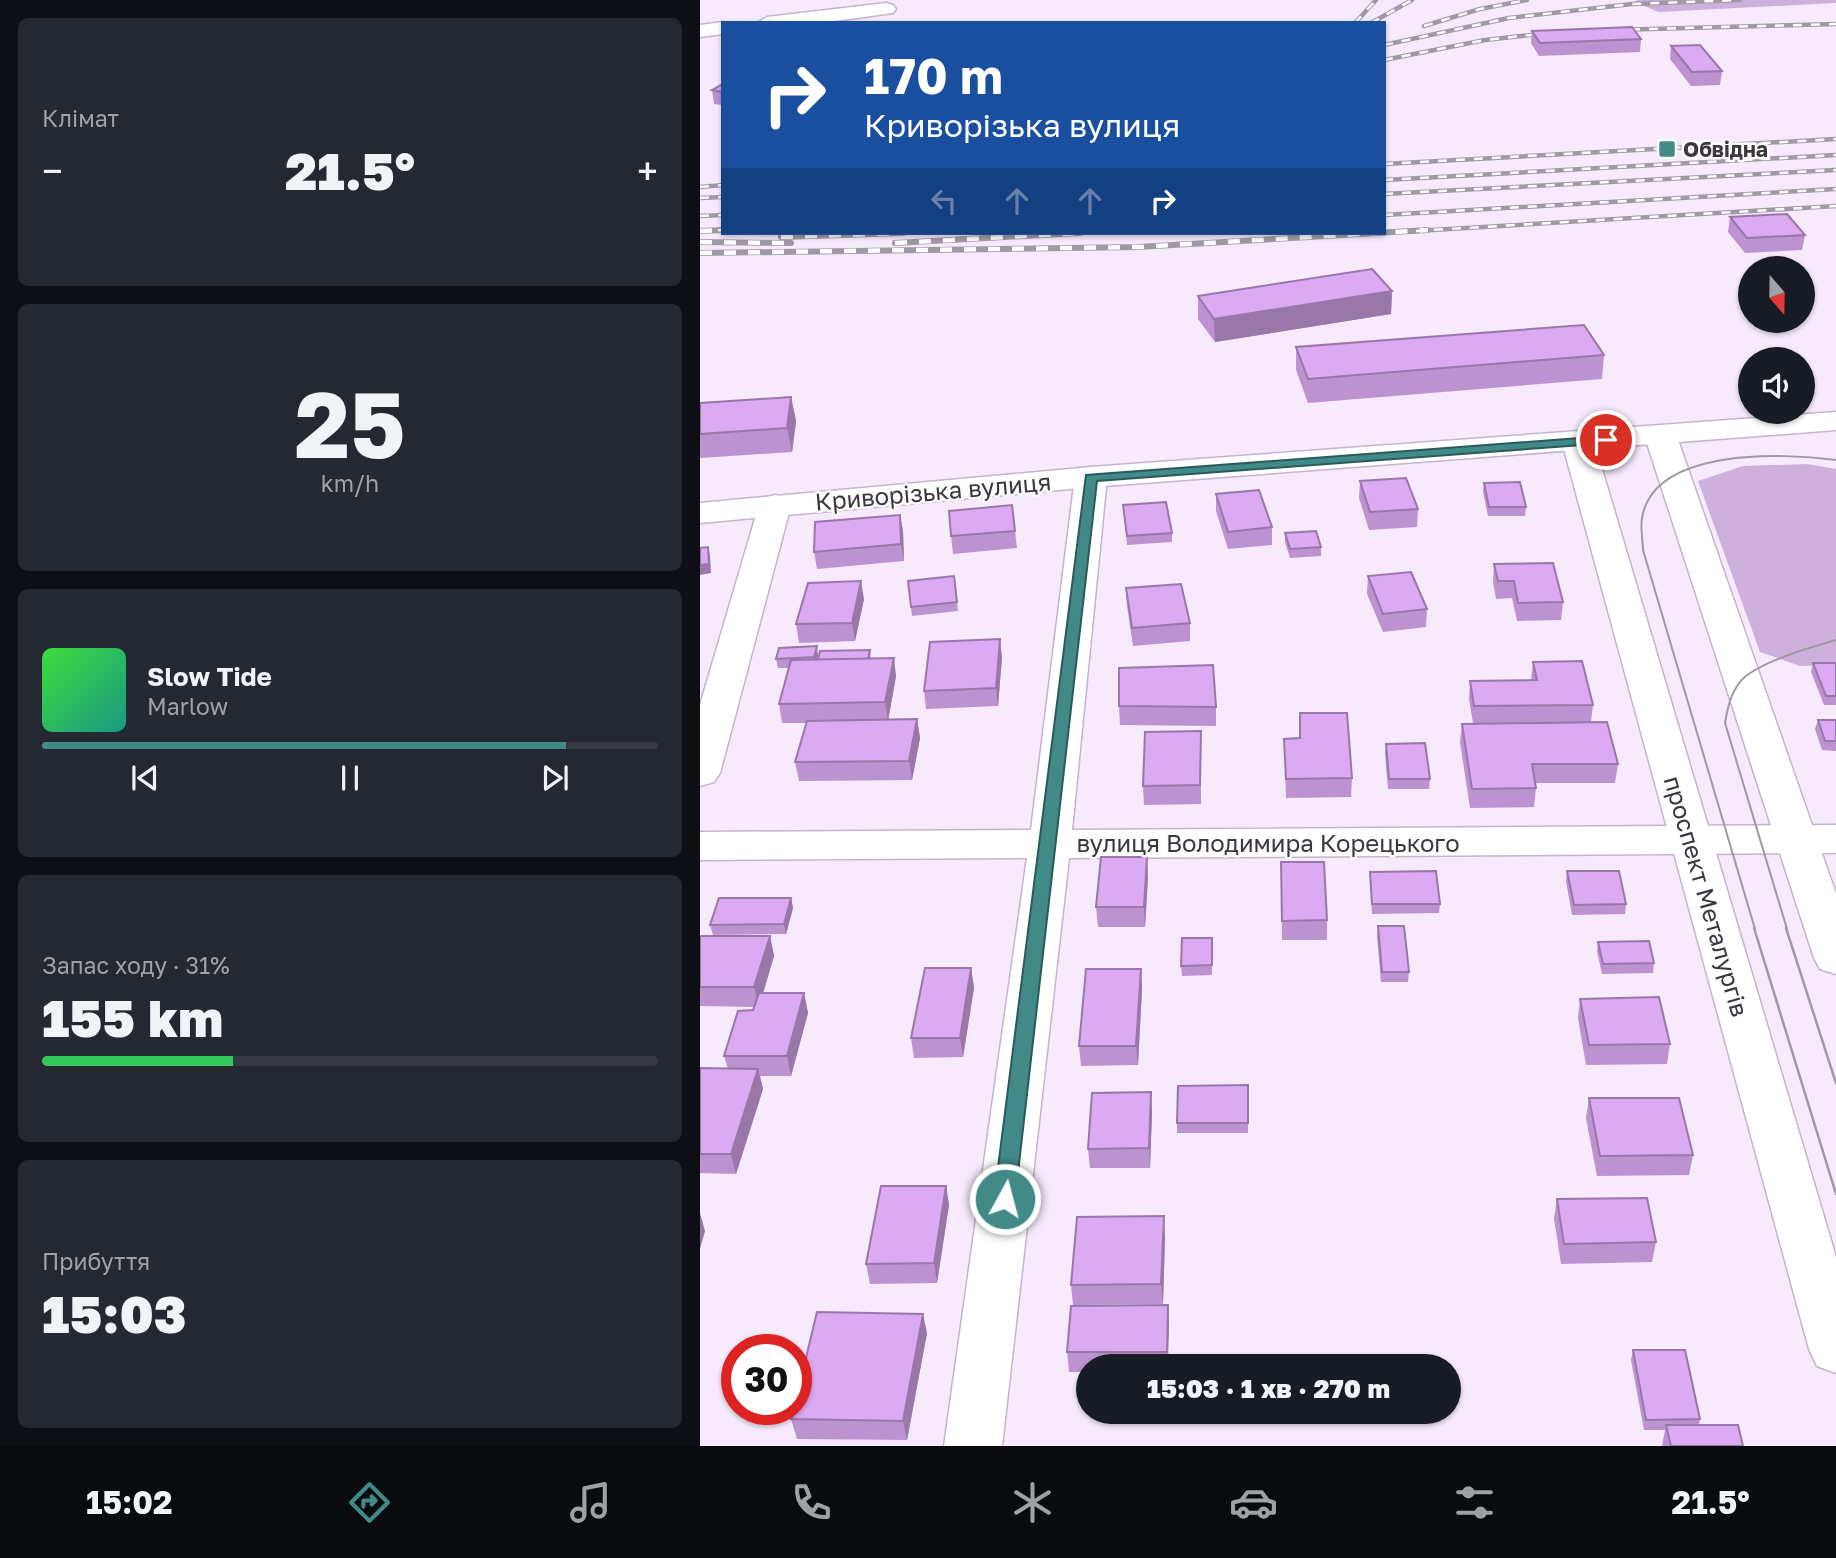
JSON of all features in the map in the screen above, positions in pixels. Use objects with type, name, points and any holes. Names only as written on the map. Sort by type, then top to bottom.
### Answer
[{"type":"main road","points":[[784,21],[886,9]]},
{"type":"main road","points":[[700,30],[721,28]]},
{"type":"main road","name":"Криворізька вулиця","points":[[700,513],[1091,477],[1661,437],[1836,421]]},
{"type":"main road","points":[[1661,437],[1836,958]]},
{"type":"main road","name":"проспект Металургів","points":[[1578,442],[1836,1349]]},
{"type":"main road","points":[[974,1446],[1050,842],[1091,477]]},
{"type":"main road","points":[[700,773],[775,505]]},
{"type":"main road","name":"вулиця Володимира Корецького","points":[[700,846],[1836,839]]},
{"type":"shaded area","points":[[1836,0],[1836,3],[1659,12],[1634,2]]},
{"type":"shaded area","points":[[1807,464],[1836,469],[1836,665],[1800,666],[1760,652],[1698,481],[1743,466]]},
{"type":"building","points":[[1632,27],[1641,39],[1540,43],[1532,31]]},
{"type":"building","points":[[1700,45],[1722,71],[1692,72],[1671,46]]},
{"type":"building","points":[[1787,214],[1805,235],[1747,238],[1730,217]]},
{"type":"building","points":[[1372,269],[1392,291],[1214,319],[1198,296]]},
{"type":"building","points":[[1584,325],[1604,355],[1308,379],[1296,347]]},
{"type":"building","points":[[791,397],[787,428],[700,434],[700,403]]},
{"type":"building","points":[[1406,478],[1418,509],[1370,512],[1360,481]]},
{"type":"building","points":[[1520,482],[1526,507],[1489,507],[1484,483]]},
{"type":"building","points":[[1259,490],[1272,527],[1228,532],[1216,494]]},
{"type":"building","points":[[1166,502],[1172,533],[1127,536],[1123,505]]},
{"type":"building","points":[[1012,505],[1015,531],[951,536],[949,511]]},
{"type":"building","points":[[900,515],[901,544],[814,552],[815,522]]},
{"type":"building","points":[[1316,531],[1321,547],[1290,549],[1285,533]]},
{"type":"building","points":[[708,547],[709,564],[700,565],[700,548]]},
{"type":"building","points":[[1553,563],[1563,602],[1518,603],[1514,581],[1498,581],[1494,564]]},
{"type":"building","points":[[1411,572],[1427,609],[1383,614],[1368,576]]},
{"type":"building","points":[[954,576],[957,602],[911,607],[908,581]]},
{"type":"building","points":[[861,581],[852,623],[796,624],[808,583]]},
{"type":"building","points":[[1181,584],[1190,623],[1132,628],[1126,588]]},
{"type":"building","points":[[1000,639],[996,688],[924,691],[930,642]]},
{"type":"building","points":[[817,646],[814,657],[776,659],[779,648]]},
{"type":"building","points":[[870,650],[868,659],[818,660],[820,651]]},
{"type":"building","points":[[894,658],[885,702],[779,704],[791,660]]},
{"type":"building","points":[[1582,661],[1593,705],[1474,706],[1470,681],[1537,680],[1533,662]]},
{"type":"building","points":[[1813,663],[1836,663],[1836,696],[1826,696]]},
{"type":"building","points":[[1213,665],[1216,707],[1119,706],[1119,668]]},
{"type":"building","points":[[1300,713],[1347,713],[1352,778],[1286,779],[1284,739],[1300,738]]},
{"type":"building","points":[[917,719],[909,761],[795,762],[807,721]]},
{"type":"building","points":[[1818,720],[1836,720],[1836,741],[1825,741]]},
{"type":"building","points":[[1607,722],[1618,764],[1532,764],[1536,788],[1472,789],[1462,724]]},
{"type":"building","points":[[1201,731],[1200,785],[1143,786],[1145,732]]},
{"type":"building","points":[[1425,743],[1430,779],[1389,779],[1386,744]]},
{"type":"building","points":[[1101,857],[1147,857],[1144,907],[1096,907]]},
{"type":"building","points":[[1281,862],[1324,862],[1327,920],[1282,921]]},
{"type":"building","points":[[1436,871],[1440,904],[1372,904],[1370,872]]},
{"type":"building","points":[[1567,871],[1619,871],[1626,904],[1574,905]]},
{"type":"building","points":[[719,898],[791,898],[784,924],[710,925]]},
{"type":"building","points":[[1378,926],[1404,926],[1409,972],[1382,972]]},
{"type":"building","points":[[700,936],[770,936],[754,987],[700,987]]},
{"type":"building","points":[[1182,938],[1212,938],[1212,965],[1181,966]]},
{"type":"building","points":[[1649,941],[1654,963],[1603,964],[1598,942]]},
{"type":"building","points":[[925,968],[971,968],[960,1038],[911,1038]]},
{"type":"building","points":[[1086,969],[1141,969],[1136,1046],[1079,1046]]},
{"type":"building","points":[[759,993],[804,993],[787,1056],[724,1056],[738,1011],[753,1010]]},
{"type":"building","points":[[1659,997],[1670,1044],[1589,1045],[1580,999]]},
{"type":"building","points":[[700,1068],[758,1069],[731,1154],[700,1154]]},
{"type":"building","points":[[1248,1085],[1248,1123],[1177,1123],[1178,1086]]},
{"type":"building","points":[[1151,1092],[1149,1148],[1088,1149],[1092,1093]]},
{"type":"building","points":[[1589,1098],[1679,1098],[1693,1155],[1600,1156]]},
{"type":"building","points":[[881,1186],[946,1186],[934,1263],[866,1264]]},
{"type":"building","points":[[1647,1198],[1656,1242],[1564,1244],[1557,1199]]},
{"type":"building","points":[[1164,1216],[1161,1284],[1071,1285],[1077,1217]]},
{"type":"building","points":[[1168,1305],[1167,1352],[1067,1352],[1071,1306]]},
{"type":"building","points":[[817,1312],[923,1314],[903,1421],[812,1419],[812,1334]]},
{"type":"building","points":[[1633,1350],[1685,1350],[1700,1419],[1646,1420]]},
{"type":"building","points":[[1666,1425],[1738,1425],[1743,1446],[1671,1446]]},
{"type":"tram line","points":[[1755,929],[1643,550],[1642,518],[1652,495],[1670,478],[1695,467],[1724,460],[1755,457],[1785,456],[1836,460]]},
{"type":"tram line","points":[[1787,929],[1725,723],[1734,692],[1747,675],[1785,656],[1836,640]]},
{"type":"tram line","points":[[1754,928],[1836,1194]]},
{"type":"tram line","points":[[1786,928],[1836,1083]]},
{"type":"railway","points":[[1357,21],[1376,0]]},
{"type":"railway","points":[[1375,21],[1412,0]]},
{"type":"railway","points":[[1424,26],[1480,9],[1527,0]]},
{"type":"railway","points":[[1386,45],[1509,18],[1632,4],[1740,0]]},
{"type":"railway","points":[[1613,30],[1836,24]]},
{"type":"railway","points":[[1386,60],[1485,40],[1550,33]]},
{"type":"railway","points":[[1386,164],[1836,139]]},
{"type":"railway","points":[[1386,180],[1836,155]]},
{"type":"railway","points":[[1386,194],[1836,170]]},
{"type":"railway","points":[[700,187],[721,185]]},
{"type":"railway","points":[[1386,215],[1836,189]]},
{"type":"railway","points":[[700,198],[721,197]]},
{"type":"railway","points":[[1398,232],[1836,206]]},
{"type":"railway","points":[[700,216],[721,215]]},
{"type":"railway","points":[[700,231],[721,230]]},
{"type":"railway","points":[[1386,232],[1428,230]]},
{"type":"railway","points":[[781,237],[842,235]]},
{"type":"railway","points":[[895,243],[1043,235]]},
{"type":"railway","points":[[700,253],[1138,247],[1343,235]]},
{"type":"railway","points":[[700,242],[791,243]]},
{"type":"place","name":"Обвідна","points":[[1667,149]]},
{"type":"route","points":[[1005,1199],[1050,842],[1091,477],[1606,440]]}]
